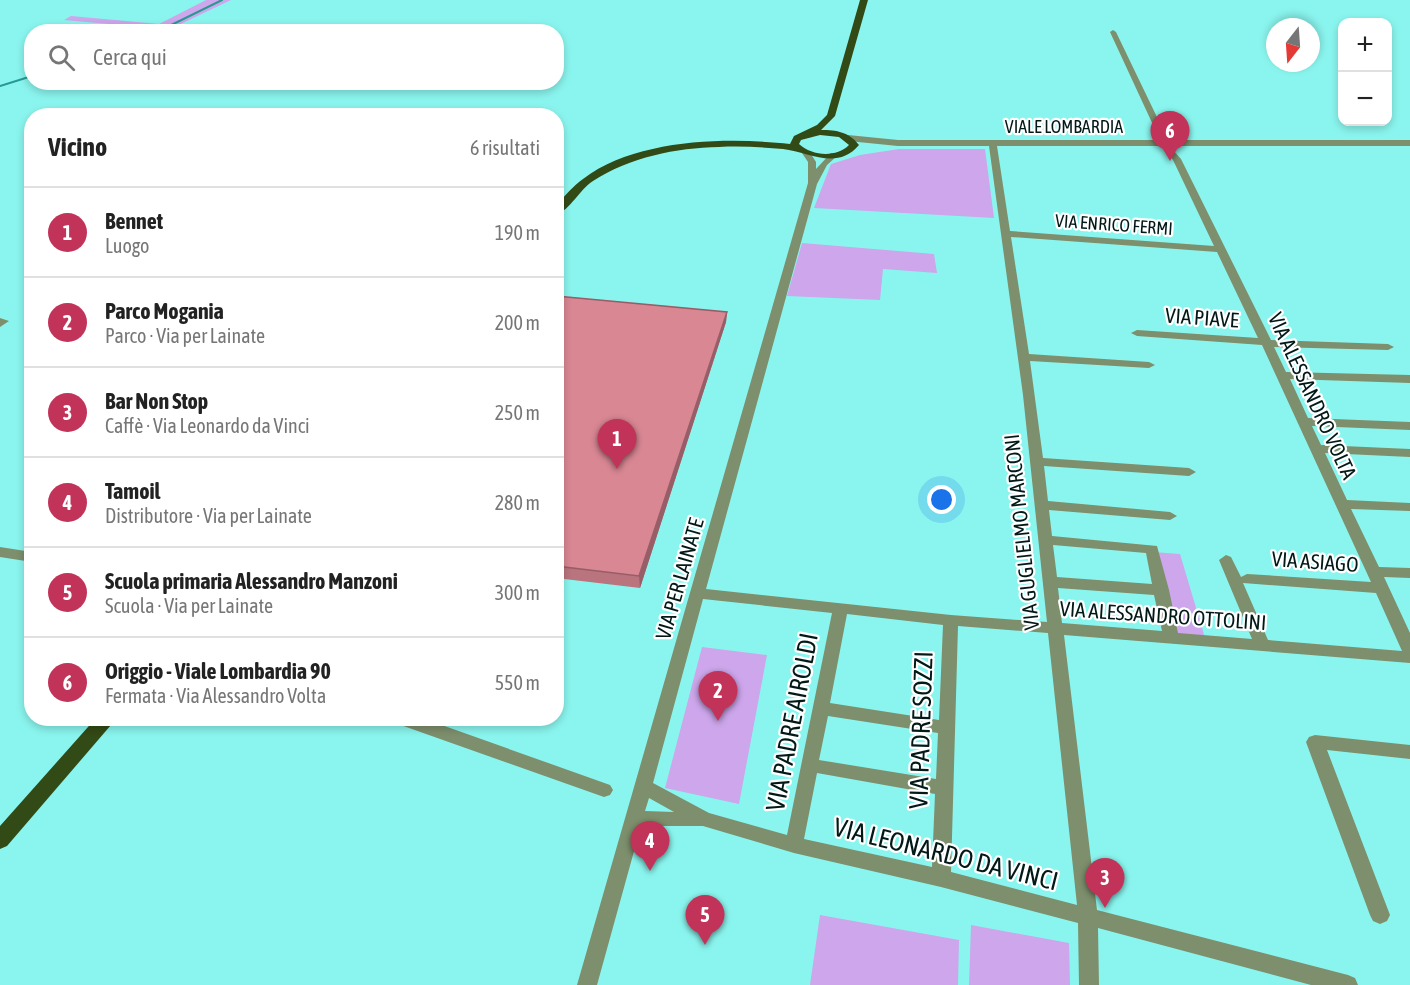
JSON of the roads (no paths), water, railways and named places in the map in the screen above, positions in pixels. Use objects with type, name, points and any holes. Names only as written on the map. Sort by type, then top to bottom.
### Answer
[{"type":"main road","points":[[796,148],[794,141],[831,116],[864,0]]},
{"type":"main road","points":[[758,143],[796,148],[806,153],[834,155],[848,152],[854,145],[844,136],[831,116]]},
{"type":"main road","points":[[564,204],[587,181],[612,166],[634,159],[688,147],[758,143],[823,132],[844,136]]},
{"type":"main road","points":[[0,840],[101,726]]},
{"type":"street","name":"VIA ALESSANDRO VOLTA","points":[[1113,32],[1167,148],[1176,159],[1282,375],[1410,650]]},
{"type":"street","name":"VIALE LOMBARDIA","points":[[844,136],[898,143]]},
{"type":"street","name":"VIALE LOMBARDIA","points":[[848,152],[858,147],[898,143],[1410,143]]},
{"type":"street","name":"VIA GUGLIELMO MARCONI","points":[[993,144],[1036,461],[1088,918],[1089,985]]},
{"type":"street","name":"VIA PER LAINATE","points":[[806,153],[812,162],[812,184]]},
{"type":"street","name":"VIA PER LAINATE","points":[[587,985],[812,184],[824,164],[834,155]]},
{"type":"street","name":"VIA ENRICO FERMI","points":[[1005,234],[1221,249]]},
{"type":"street","name":"VIA PIAVE","points":[[1137,333],[1266,342],[1388,347]]},
{"type":"street","points":[[1023,357],[1149,365]]},
{"type":"street","points":[[1282,375],[1410,379]]},
{"type":"street","points":[[1303,422],[1410,426]]},
{"type":"street","points":[[1316,449],[1410,453]]},
{"type":"street","points":[[1036,461],[1189,472]]},
{"type":"street","points":[[1342,504],[1410,507]]},
{"type":"street","points":[[1040,505],[1170,516]]},
{"type":"street","points":[[1044,540],[1152,549],[1171,638]]},
{"type":"street","points":[[0,552],[24,556]]},
{"type":"street","points":[[1226,560],[1262,644]]},
{"type":"street","points":[[1374,572],[1410,573]]},
{"type":"street","name":"VIA ASIAGO","points":[[1247,579],[1381,588]]},
{"type":"street","points":[[1049,582],[1162,590]]},
{"type":"street","name":"VIA ALESSANDRO OTTOLINI","points":[[698,593],[951,620],[1410,657]]},
{"type":"street","name":"VIA PADRE AIROLDI","points":[[794,844],[840,609]]},
{"type":"street","name":"VIA PADRE SOZZI","points":[[941,878],[951,620]]},
{"type":"street","points":[[821,708],[947,728]]},
{"type":"street","points":[[424,726],[604,790]]},
{"type":"street","points":[[1380,915],[1315,742],[1410,752]]},
{"type":"street","points":[[809,765],[945,788]]},
{"type":"street","points":[[643,786],[704,819]]},
{"type":"street","points":[[634,817],[649,820],[704,819]]},
{"type":"street","name":"VIA LEONARDO DA VINCI","points":[[704,819],[794,844],[941,878],[1348,985]]},
{"type":"waterway","points":[[173,24],[222,0]]},
{"type":"waterway","points":[[0,86],[24,78]]},
{"type":"place","name":"Origgio - Viale Lombardia 90","points":[[1170,161]]},
{"type":"place","name":"Bennet","points":[[617,469]]},
{"type":"place","name":"Parco Mogania","points":[[718,721]]},
{"type":"place","name":"Tamoil","points":[[650,871]]},
{"type":"place","name":"Bar Non Stop","points":[[1105,908]]},
{"type":"place","name":"Scuola primaria Alessandro Manzoni","points":[[705,945]]}]
